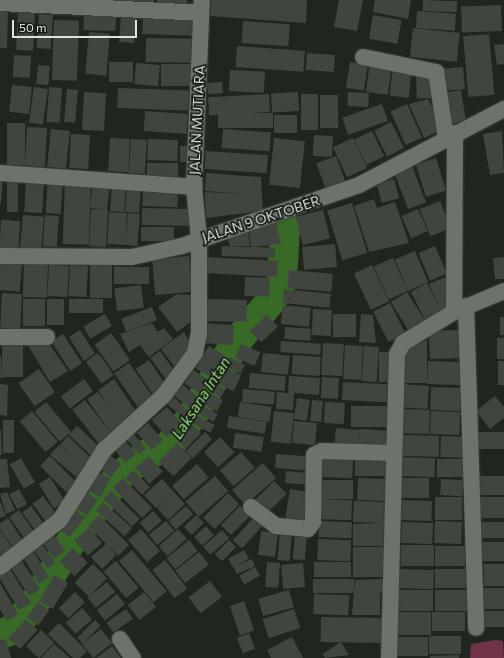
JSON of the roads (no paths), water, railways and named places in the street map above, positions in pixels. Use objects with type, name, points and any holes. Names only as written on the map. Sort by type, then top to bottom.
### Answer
[{"type":"street","points":[[0,3],[36,2],[202,6]]},
{"type":"street","name":"JALAN MUTIARA","points":[[0,567],[60,520],[104,450],[164,395],[189,366],[199,333],[199,240],[194,187],[202,6]]},
{"type":"street","points":[[363,57],[436,72],[451,136],[476,628]]},
{"type":"street","name":"JALAN 9 OKTOBER","points":[[0,256],[132,257],[199,240],[359,185],[504,109]]},
{"type":"street","points":[[0,173],[194,187]]},
{"type":"street","points":[[389,658],[393,453],[398,349],[460,309],[504,291]]},
{"type":"street","points":[[0,337],[47,337]]},
{"type":"street","points":[[251,507],[276,526],[308,529],[312,522],[314,455],[322,451],[393,453]]},
{"type":"street","points":[[120,639],[133,658]]},
{"type":"waterway","name":"Laksana Intan","points":[[0,634],[12,630],[37,599],[72,540],[118,477],[147,454],[168,447],[192,416],[236,342],[271,301],[282,281],[285,226]]}]
